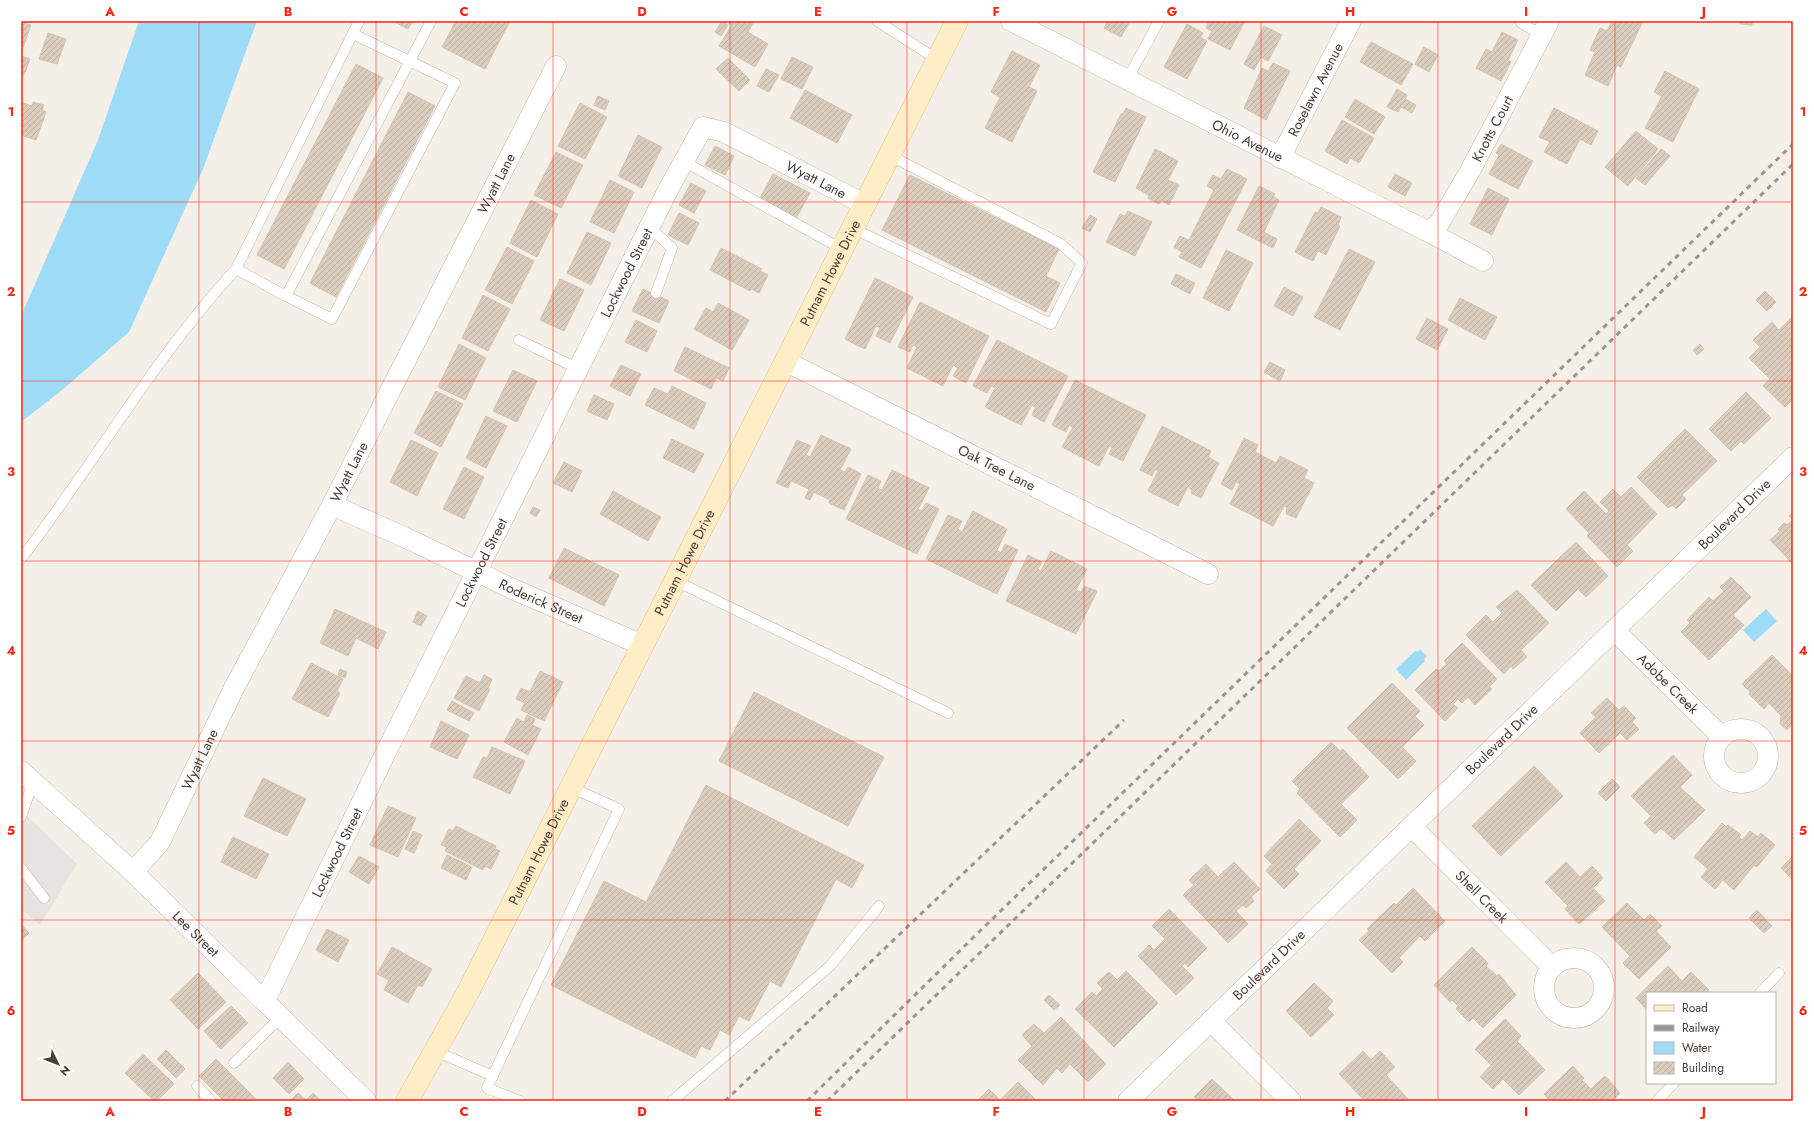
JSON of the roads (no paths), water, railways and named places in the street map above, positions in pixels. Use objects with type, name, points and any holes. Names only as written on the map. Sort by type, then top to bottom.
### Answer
[{"type":"street","name":"Putnam Howe Drive","points":[[406,1101],[467,994],[784,361],[957,21]]},
{"type":"street","name":"Ohio Avenue","points":[[1011,21],[1429,232],[1483,261]]},
{"type":"street","name":"Roselawn Avenue","points":[[1280,158],[1351,21]]},
{"type":"street","name":"Knotts Court","points":[[1429,232],[1440,222],[1470,172],[1546,28]]},
{"type":"street","name":"Wyatt Lane","points":[[133,872],[160,842],[233,690],[332,505],[556,66]]},
{"type":"street","name":"Wyatt Lane","points":[[704,128],[724,132],[864,204]]},
{"type":"street","name":"Lockwood Street","points":[[262,999],[269,992],[388,748],[649,227],[683,161],[704,128]]},
{"type":"street","name":"Oak Tree Lane","points":[[784,361],[1208,574]]},
{"type":"street","name":"Boulevard Drive","points":[[1128,1101],[1212,1022],[1411,826],[1793,457]]},
{"type":"street","name":"Roderick Street","points":[[332,505],[477,572],[642,645]]},
{"type":"street","name":"Adobe Creek","points":[[1614,630],[1722,737]]},
{"type":"street","name":"Lee Street","points":[[24,774],[133,872],[366,1101]]},
{"type":"street","name":"Shell Creek","points":[[1411,826],[1552,967]]},
{"type":"street","points":[[1212,1022],[1291,1101]]},
{"type":"lane","points":[[21,559],[45,528],[100,446],[208,300],[236,269],[360,21]]},
{"type":"lane","points":[[286,296],[430,21]]},
{"type":"lane","points":[[877,21],[938,60]]},
{"type":"lane","points":[[1127,80],[1159,21]]},
{"type":"lane","points":[[1521,23],[1546,28]]},
{"type":"lane","points":[[236,269],[332,319],[454,83],[353,34]]},
{"type":"lane","points":[[852,228],[1051,324],[1082,263],[1061,244],[889,155]]},
{"type":"lane","points":[[683,161],[842,249]]},
{"type":"lane","points":[[649,227],[672,248],[656,293]]},
{"type":"lane","points":[[519,340],[579,369]]},
{"type":"lane","points":[[674,580],[948,713]]},
{"type":"lane","points":[[21,818],[24,774]]},
{"type":"lane","points":[[520,1101],[487,1088],[619,809],[570,787]]},
{"type":"lane","points":[[21,868],[44,898]]},
{"type":"lane","points":[[672,1101],[830,966],[879,906]]},
{"type":"lane","points":[[1761,992],[1779,973]]},
{"type":"lane","points":[[234,1064],[281,1017]]},
{"type":"lane","points":[[435,1051],[493,1076]]},
{"type":"lane","points":[[1657,1101],[1673,1084]]},
{"type":"lane","points":[[197,1086],[211,1101]]},
{"type":"water","points":[[139,21],[257,21],[203,169],[129,332],[61,391],[21,422],[21,316],[98,140]]},
{"type":"water","points":[[1766,609],[1777,621],[1754,642],[1743,630]]},
{"type":"water","points":[[1420,649],[1427,656],[1424,659],[1425,661],[1406,680],[1396,669],[1415,651],[1417,652]]},
{"type":"railway","points":[[807,1101],[982,929],[1793,144]]},
{"type":"railway","points":[[827,1101],[1793,164]]},
{"type":"railway","points":[[725,1101],[1124,720]]}]
